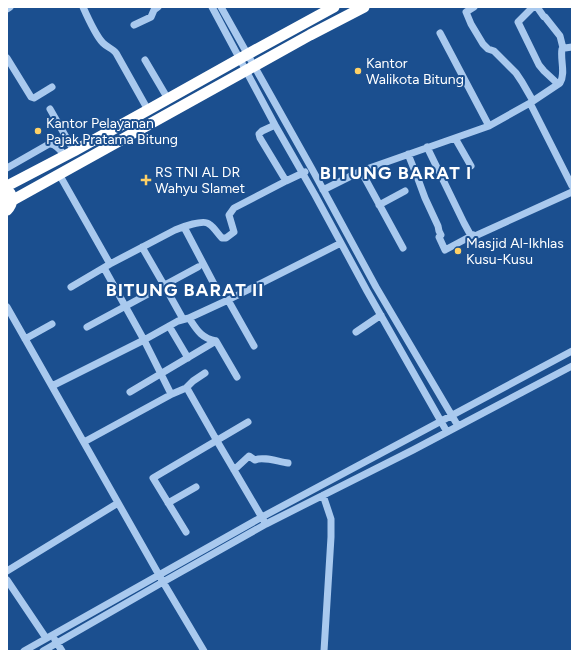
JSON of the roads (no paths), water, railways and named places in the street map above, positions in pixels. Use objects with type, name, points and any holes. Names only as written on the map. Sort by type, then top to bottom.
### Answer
[{"type":"highway","points":[[7,186],[136,117],[243,56],[334,7]]},
{"type":"highway","points":[[7,210],[11,205],[10,195],[59,174],[250,68],[364,7]]},
{"type":"highway","points":[[136,117],[142,128]]},
{"type":"street","points":[[83,7],[101,40],[106,46],[114,50],[116,53],[148,110]]},
{"type":"street","points":[[134,25],[151,17],[154,10],[158,7]]},
{"type":"street","points":[[212,7],[224,29],[243,56],[312,169],[376,287],[458,426]]},
{"type":"street","points":[[221,7],[231,25],[243,56]]},
{"type":"street","points":[[474,7],[466,12],[471,24],[488,50],[494,51],[516,73],[522,82],[572,186]]},
{"type":"street","points":[[533,7],[518,22],[540,65],[544,71],[558,84]]},
{"type":"street","points":[[323,190],[361,171],[488,126],[532,102],[558,84],[562,80],[563,76],[561,51],[563,48],[560,36],[537,7]]},
{"type":"street","points":[[224,29],[231,25]]},
{"type":"street","points":[[440,34],[488,126]]},
{"type":"street","points":[[563,48],[572,47]]},
{"type":"street","points":[[7,58],[31,97],[34,98],[52,87]]},
{"type":"street","points":[[145,60],[168,99]]},
{"type":"street","points":[[250,68],[275,125],[447,432]]},
{"type":"street","points":[[50,109],[70,153]]},
{"type":"street","points":[[275,125],[259,134],[286,181]]},
{"type":"street","points":[[455,138],[471,166]]},
{"type":"street","points":[[7,168],[49,144],[53,144],[70,153]]},
{"type":"street","points":[[427,147],[464,223],[470,234],[473,235]]},
{"type":"street","points":[[408,154],[424,198],[438,226],[441,234],[439,237],[444,250],[473,235],[478,235],[572,192]]},
{"type":"street","points":[[71,287],[142,247],[184,227],[205,222],[210,224],[222,238],[226,238],[234,232],[229,215],[234,208],[312,169]]},
{"type":"street","points":[[361,171],[403,248]]},
{"type":"street","points":[[59,174],[110,264]]},
{"type":"street","points":[[380,205],[405,191]]},
{"type":"street","points":[[184,227],[214,284]]},
{"type":"street","points":[[52,386],[169,326],[228,300],[341,243]]},
{"type":"street","points":[[142,247],[186,319],[201,335],[209,340],[216,341]]},
{"type":"street","points":[[87,326],[198,267]]},
{"type":"street","points":[[104,268],[144,340],[170,392]]},
{"type":"street","points":[[368,291],[376,287]]},
{"type":"street","points":[[228,300],[254,346]]},
{"type":"street","points":[[7,307],[201,650]]},
{"type":"street","points":[[356,332],[381,316]]},
{"type":"street","points":[[25,339],[52,324]]},
{"type":"street","points":[[169,326],[188,358]]},
{"type":"street","points":[[130,392],[216,341]]},
{"type":"street","points":[[216,341],[237,377]]},
{"type":"street","points":[[403,354],[412,348]]},
{"type":"street","points":[[24,651],[262,517],[572,351]]},
{"type":"street","points":[[43,651],[266,524],[447,432],[572,366]]},
{"type":"street","points":[[84,442],[172,394],[186,388],[189,384],[205,374]]},
{"type":"street","points":[[186,388],[266,524]]},
{"type":"street","points":[[186,532],[153,478],[248,422]]},
{"type":"street","points":[[234,470],[249,456],[255,460],[258,459],[288,463]]},
{"type":"street","points":[[168,503],[196,487]]},
{"type":"street","points":[[323,495],[332,519],[324,651]]},
{"type":"street","points":[[7,571],[118,503]]},
{"type":"street","points":[[7,580],[49,637],[57,643],[62,651]]},
{"type":"place","name":"Kantor Walikota Bitung","points":[[358,71]]},
{"type":"place","name":"Kantor Pelayanan Pajak Pratama Bitung","points":[[38,131]]},
{"type":"place","name":"RS TNI AL DR Wahyu Slamet","points":[[146,180]]},
{"type":"place","name":"Masjid Al-Ikhlas Kusu-Kusu","points":[[458,251]]},
{"type":"district","name":"BITUNG BARAT I","points":[[396,173]]},
{"type":"district","name":"BITUNG BARAT II","points":[[185,290]]}]
